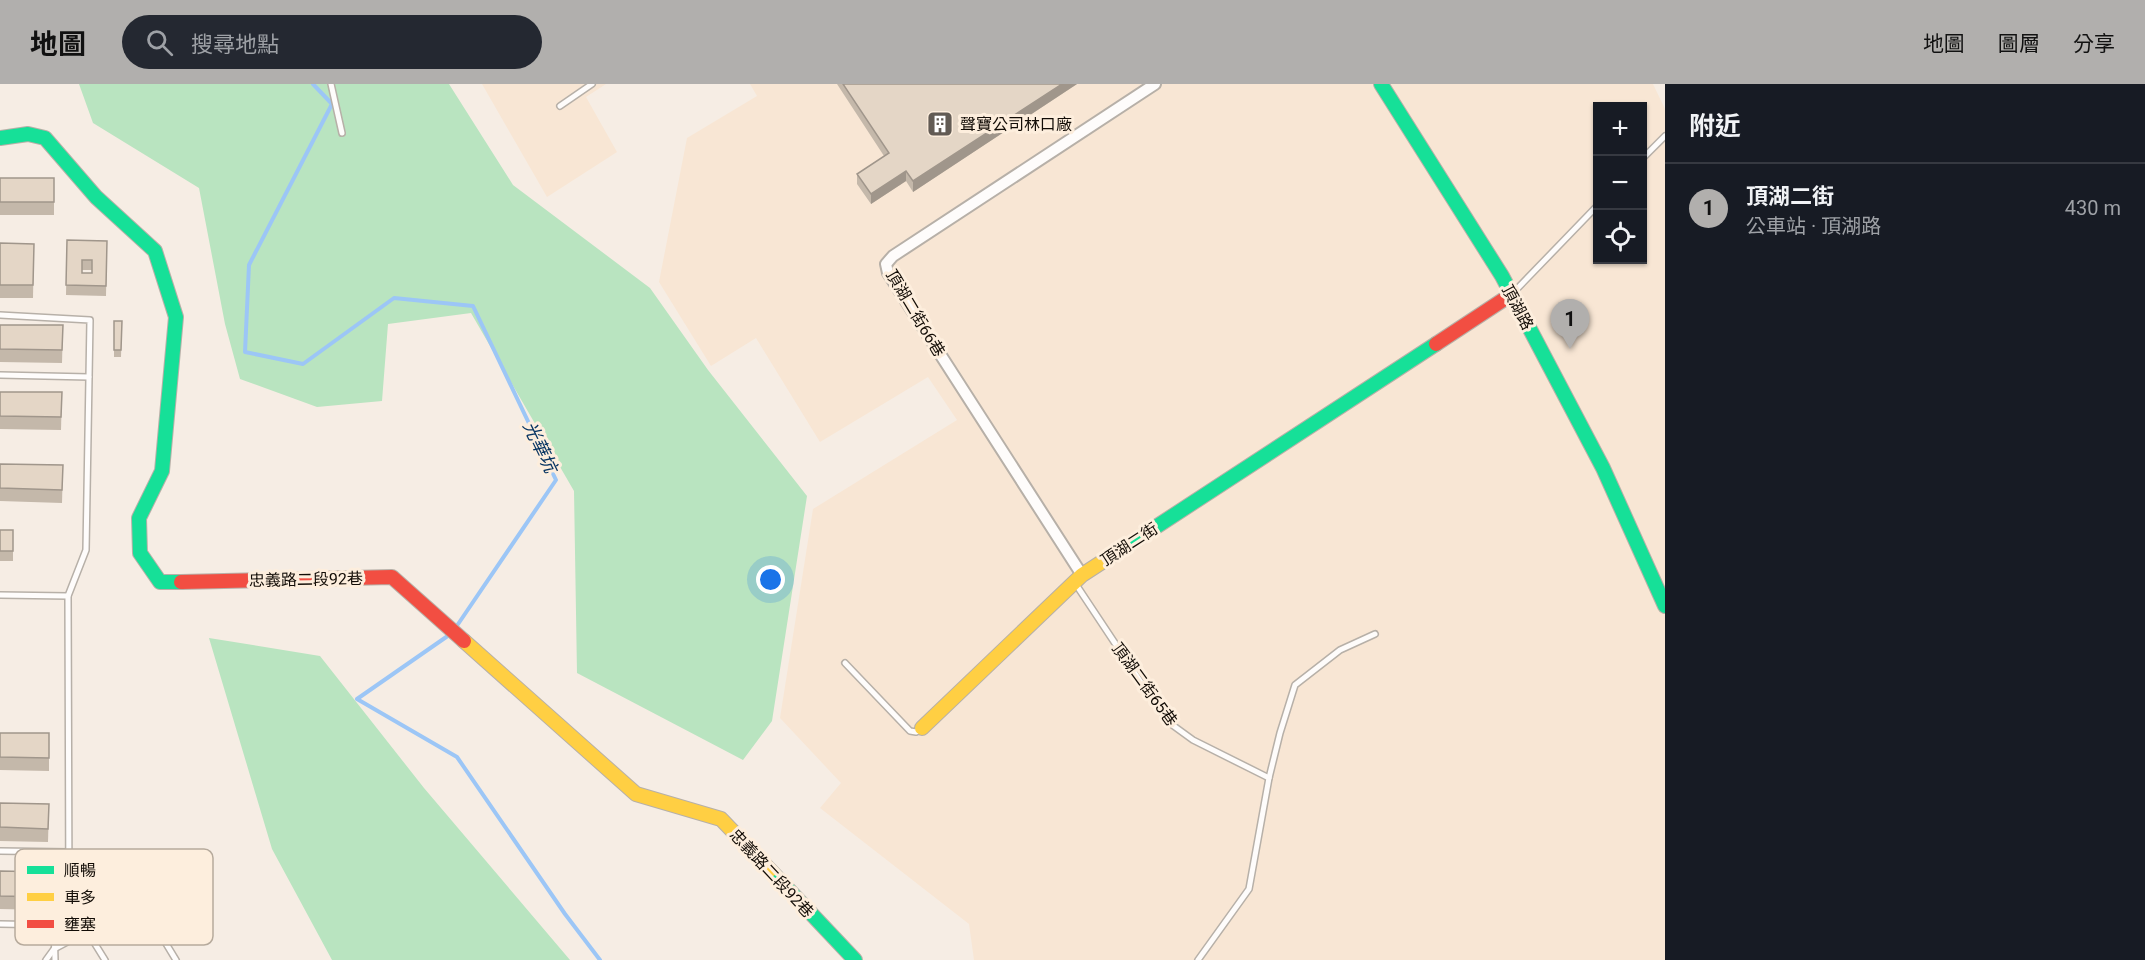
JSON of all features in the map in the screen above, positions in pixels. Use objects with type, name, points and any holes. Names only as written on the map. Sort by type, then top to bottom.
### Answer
[{"type":"street","name":"頂湖二街66巷","points":[[1078,579],[888,273],[886,264],[892,256],[1155,84]]},
{"type":"street","name":"頂湖路","points":[[1381,84],[1512,294],[1603,468],[1665,606]]},
{"type":"street","name":"忠義路二段92巷","points":[[0,138],[36,134],[45,138],[96,197],[154,251],[176,317],[162,471],[139,518],[140,554],[160,582],[392,577],[636,794],[722,819],[855,960]]},
{"type":"street","name":"頂湖二街","points":[[922,728],[1078,579],[1512,294]]},
{"type":"lane","points":[[331,84],[342,133]]},
{"type":"lane","points":[[560,106],[592,84]]},
{"type":"lane","points":[[1645,156],[1665,136]]},
{"type":"lane","points":[[1512,294],[1593,210]]},
{"type":"lane","points":[[0,315],[90,320],[86,550],[68,596],[69,849]]},
{"type":"lane","points":[[0,375],[89,377]]},
{"type":"lane","name":"頂湖二街65巷","points":[[1078,579],[1150,696],[1171,724],[1193,740],[1269,778]]},
{"type":"lane","points":[[0,595],[68,596]]},
{"type":"lane","points":[[1198,960],[1249,890],[1269,778],[1280,733],[1296,685],[1340,650],[1375,634]]},
{"type":"lane","points":[[845,663],[910,731],[916,732],[922,728]]},
{"type":"lane","points":[[0,851],[15,851]]},
{"type":"lane","points":[[0,924],[15,924]]},
{"type":"lane","points":[[54,945],[55,960]]},
{"type":"lane","points":[[46,960],[54,949],[62,945]]},
{"type":"lane","points":[[95,945],[105,960]]},
{"type":"lane","points":[[167,945],[176,960]]},
{"type":"shaded area","points":[[482,84],[606,84],[586,97],[617,152],[547,197]]},
{"type":"shaded area","points":[[750,84],[1653,84],[1665,109],[1665,960],[974,960],[969,924],[820,808],[841,783],[780,718],[813,509],[957,420],[928,377],[820,442],[756,338],[711,366],[659,282],[687,138],[757,96]]},
{"type":"green space","points":[[79,84],[449,84],[513,185],[650,288],[708,370],[807,496],[772,721],[743,760],[577,673],[574,491],[471,313],[388,324],[382,401],[317,407],[240,379],[225,324],[199,188],[93,123]]},
{"type":"green space","points":[[209,638],[320,656],[424,788],[570,960],[332,960],[272,849]]},
{"type":"building","name":"聲寶公司林口廠","points":[[843,84],[1062,84],[913,181],[906,171],[871,194],[857,174],[889,153]]},
{"type":"building","points":[[0,178],[54,178],[54,202],[0,202]]},
{"type":"building","points":[[67,240],[107,241],[106,286],[66,285]],"holes":[[[82,260],[92,260],[92,273],[82,273]]]},
{"type":"building","points":[[0,243],[34,244],[33,285],[0,285]]},
{"type":"building","points":[[114,321],[122,321],[121,350],[114,350]]},
{"type":"building","points":[[0,325],[63,325],[62,350],[0,349]]},
{"type":"building","points":[[0,392],[62,392],[61,417],[0,416]]},
{"type":"building","points":[[0,464],[63,465],[62,490],[0,488]]},
{"type":"building","points":[[0,530],[13,530],[13,551],[0,551]]},
{"type":"building","points":[[0,733],[49,733],[49,758],[0,757]]},
{"type":"building","points":[[0,803],[49,804],[48,829],[0,827]]},
{"type":"building","points":[[0,871],[15,871],[15,896],[0,896]]},
{"type":"waterway","name":"光華坑","points":[[313,84],[332,104],[249,265],[245,352],[303,364],[394,298],[473,306],[556,480],[452,633],[357,699],[457,757],[565,914],[600,960]]},
{"type":"traffic: fast","points":[[1381,84],[1502,276],[1603,468],[1665,606]]},
{"type":"traffic: fast","points":[[0,138],[28,134],[45,138],[96,197],[155,251],[176,317],[162,471],[139,518],[140,553],[160,582],[181,582]]},
{"type":"traffic: fast","points":[[1119,551],[1436,344]]},
{"type":"traffic: fast","points":[[770,870],[855,960]]},
{"type":"traffic: slow","points":[[922,728],[1082,575],[1119,551]]},
{"type":"traffic: slow","points":[[464,641],[636,794],[721,819],[770,870]]},
{"type":"traffic: jam","points":[[1436,344],[1512,294]]},
{"type":"traffic: jam","points":[[181,582],[392,577],[464,641]]},
{"type":"place","name":"聲寶公司林口廠","points":[[940,124]]},
{"type":"place","name":"頂湖二街","points":[[1570,349]]}]
